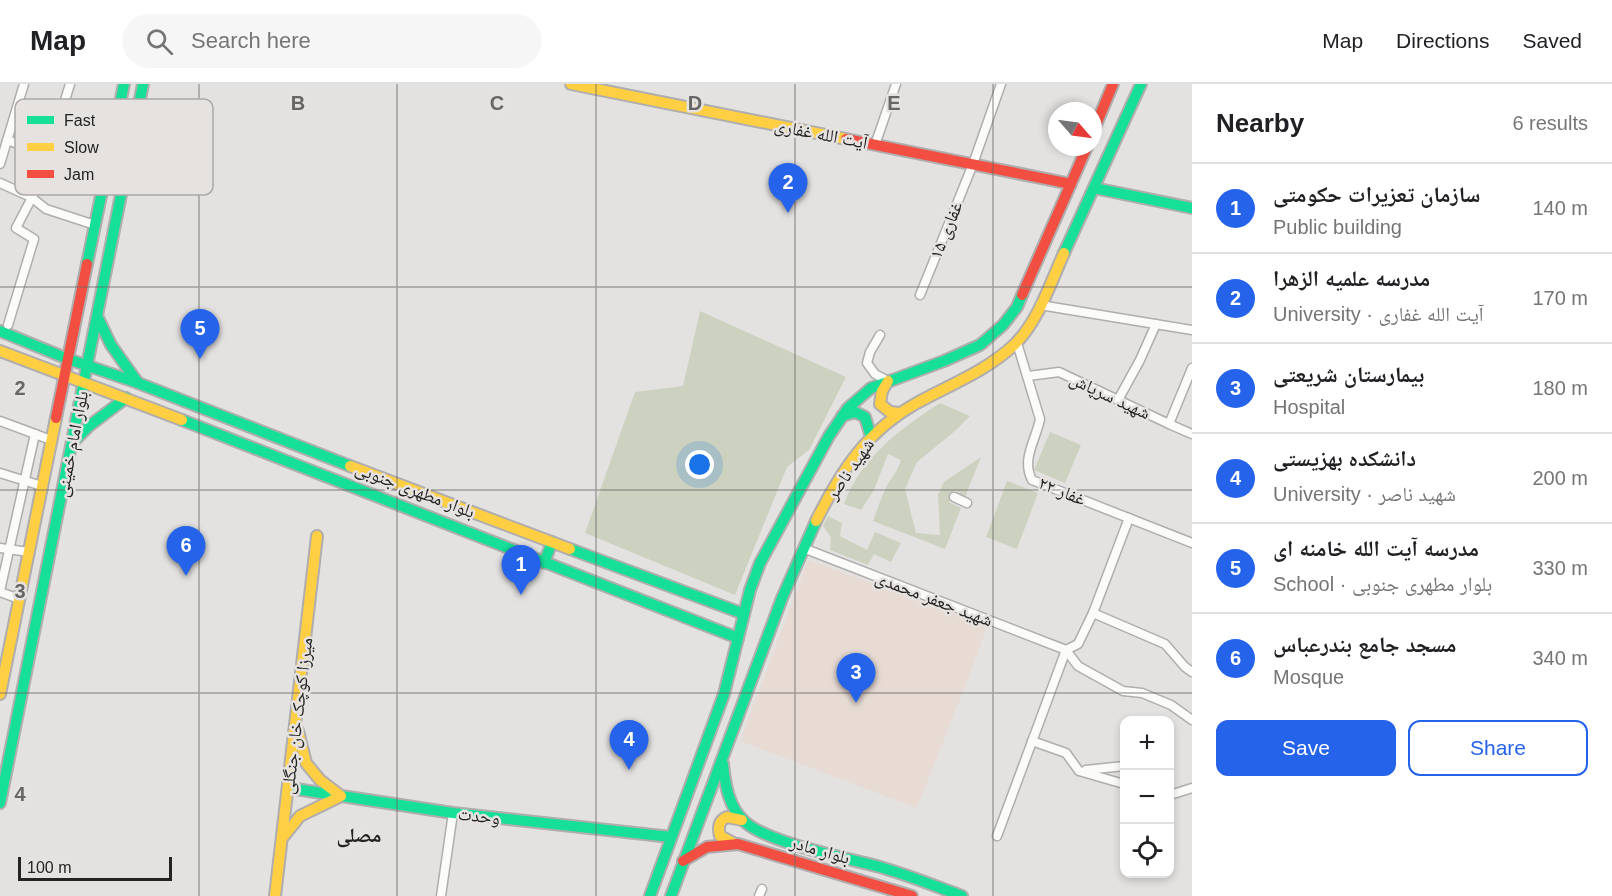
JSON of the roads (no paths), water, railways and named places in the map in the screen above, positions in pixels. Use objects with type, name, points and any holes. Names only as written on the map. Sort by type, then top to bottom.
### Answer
[{"type":"main road","name":"بلوار امام خمینی","points":[[121,99],[124,84]]},
{"type":"main road","name":"بلوار امام خمینی","points":[[140,99],[143,84]]},
{"type":"main road","name":"آیت الله غفاری","points":[[573,84],[1071,184]]},
{"type":"main road","points":[[1102,110],[1113,84]]},
{"type":"main road","name":"شهید ناصر","points":[[670,896],[781,602],[803,548],[839,479],[871,437],[889,420],[1000,357],[1017,343],[1040,305],[1141,84]]},
{"type":"main road","name":"شهید ناصر","points":[[650,896],[724,694],[750,590],[775,533],[829,436],[842,416],[860,396],[872,388],[980,345],[1003,325],[1017,307],[1083,156]]},
{"type":"main road","points":[[1094,188],[1192,208]]},
{"type":"main road","name":"بلوار امام خمینی","points":[[0,694],[101,195]]},
{"type":"main road","name":"بلوار امام خمینی","points":[[0,803],[122,195]]},
{"type":"main road","points":[[98,318],[111,345],[138,383]]},
{"type":"main road","points":[[4,328],[68,359]]},
{"type":"main road","points":[[0,351],[64,377]]},
{"type":"main road","name":"بلوار مطهری جنوبی","points":[[68,359],[138,383],[295,445],[744,614]]},
{"type":"main road","name":"بلوار مطهری جنوبی","points":[[64,377],[126,398],[738,638]]},
{"type":"main road","points":[[888,381],[882,391],[880,405],[890,412],[900,413]]},
{"type":"main road","points":[[72,443],[89,426],[126,398]]},
{"type":"main road","points":[[842,416],[855,412],[865,417],[871,437]]},
{"type":"main road","points":[[288,463],[295,445]]},
{"type":"main road","name":"میرزا کوچک خان جنگلی","points":[[274,896],[289,788],[317,536]]},
{"type":"main road","points":[[544,563],[552,542]]},
{"type":"main road","points":[[283,838],[300,816],[340,796],[320,780],[306,763],[295,722]]},
{"type":"main road","points":[[722,760],[728,794],[745,822]]},
{"type":"main road","name":"وحدت","points":[[289,788],[453,813],[671,837]]},
{"type":"main road","points":[[738,844],[720,836],[717,831],[718,824],[727,816],[733,816],[745,822]]},
{"type":"main road","name":"بلوار مادر","points":[[745,822],[770,835],[894,872],[962,896]]},
{"type":"main road","name":"بلوار مادر","points":[[683,861],[708,847],[738,844],[878,891],[912,896]]},
{"type":"street","points":[[19,99],[24,84]]},
{"type":"street","points":[[66,99],[70,84]]},
{"type":"street","points":[[875,145],[896,84]]},
{"type":"street","name":"غفاری ۱۵","points":[[920,295],[973,164],[1001,84]]},
{"type":"street","points":[[0,164],[15,114]]},
{"type":"street","points":[[7,140],[15,143]]},
{"type":"street","points":[[0,183],[15,190]]},
{"type":"street","points":[[27,195],[45,209],[95,225]]},
{"type":"street","points":[[4,328],[34,239],[16,228],[31,197]]},
{"type":"street","points":[[1040,305],[1192,330]]},
{"type":"street","points":[[1118,400],[1156,324]]},
{"type":"street","points":[[880,335],[870,352],[867,363],[875,374],[888,381]]},
{"type":"street","name":"غفار ۲۲","points":[[1017,343],[1040,418],[1038,431],[1029,452],[1027,470],[1032,480],[1192,543]]},
{"type":"street","name":"شهید سرپاش","points":[[1028,376],[1059,372],[1169,424],[1192,368]]},
{"type":"street","points":[[0,421],[51,440]]},
{"type":"street","points":[[1169,424],[1192,434]]},
{"type":"street","points":[[19,599],[0,591],[4,548],[35,434]]},
{"type":"street","points":[[0,473],[42,486]]},
{"type":"street","points":[[954,497],[967,503]]},
{"type":"street","points":[[997,836],[1066,650],[1078,644],[1093,613],[1129,518]]},
{"type":"street","points":[[4,548],[29,552]]},
{"type":"street","name":"شهید جعفر محمدی","points":[[803,548],[1066,650],[1077,666],[1123,691],[1142,693],[1172,705],[1192,720]]},
{"type":"street","points":[[1093,613],[1165,644],[1192,672]]},
{"type":"street","points":[[1032,741],[1065,753],[1079,771],[1120,783]]},
{"type":"street","points":[[1079,771],[1120,767]]},
{"type":"street","points":[[1174,794],[1192,788]]},
{"type":"street","points":[[441,896],[453,813]]},
{"type":"place","name":"مدرسه علمیه الزهرا","points":[[788,213]]},
{"type":"place","name":"مدرسه آیت الله خامنه ای","points":[[200,359]]},
{"type":"place","name":"مسجد جامع بندرعباس","points":[[186,576]]},
{"type":"place","name":"سازمان تعزیرات حکومتی","points":[[521,595]]},
{"type":"place","name":"بیمارستان شریعتی","points":[[856,703]]},
{"type":"place","name":"دانشکده بهزیستی","points":[[629,770]]},
{"type":"district","name":"مصلی","points":[[359,835]]}]
